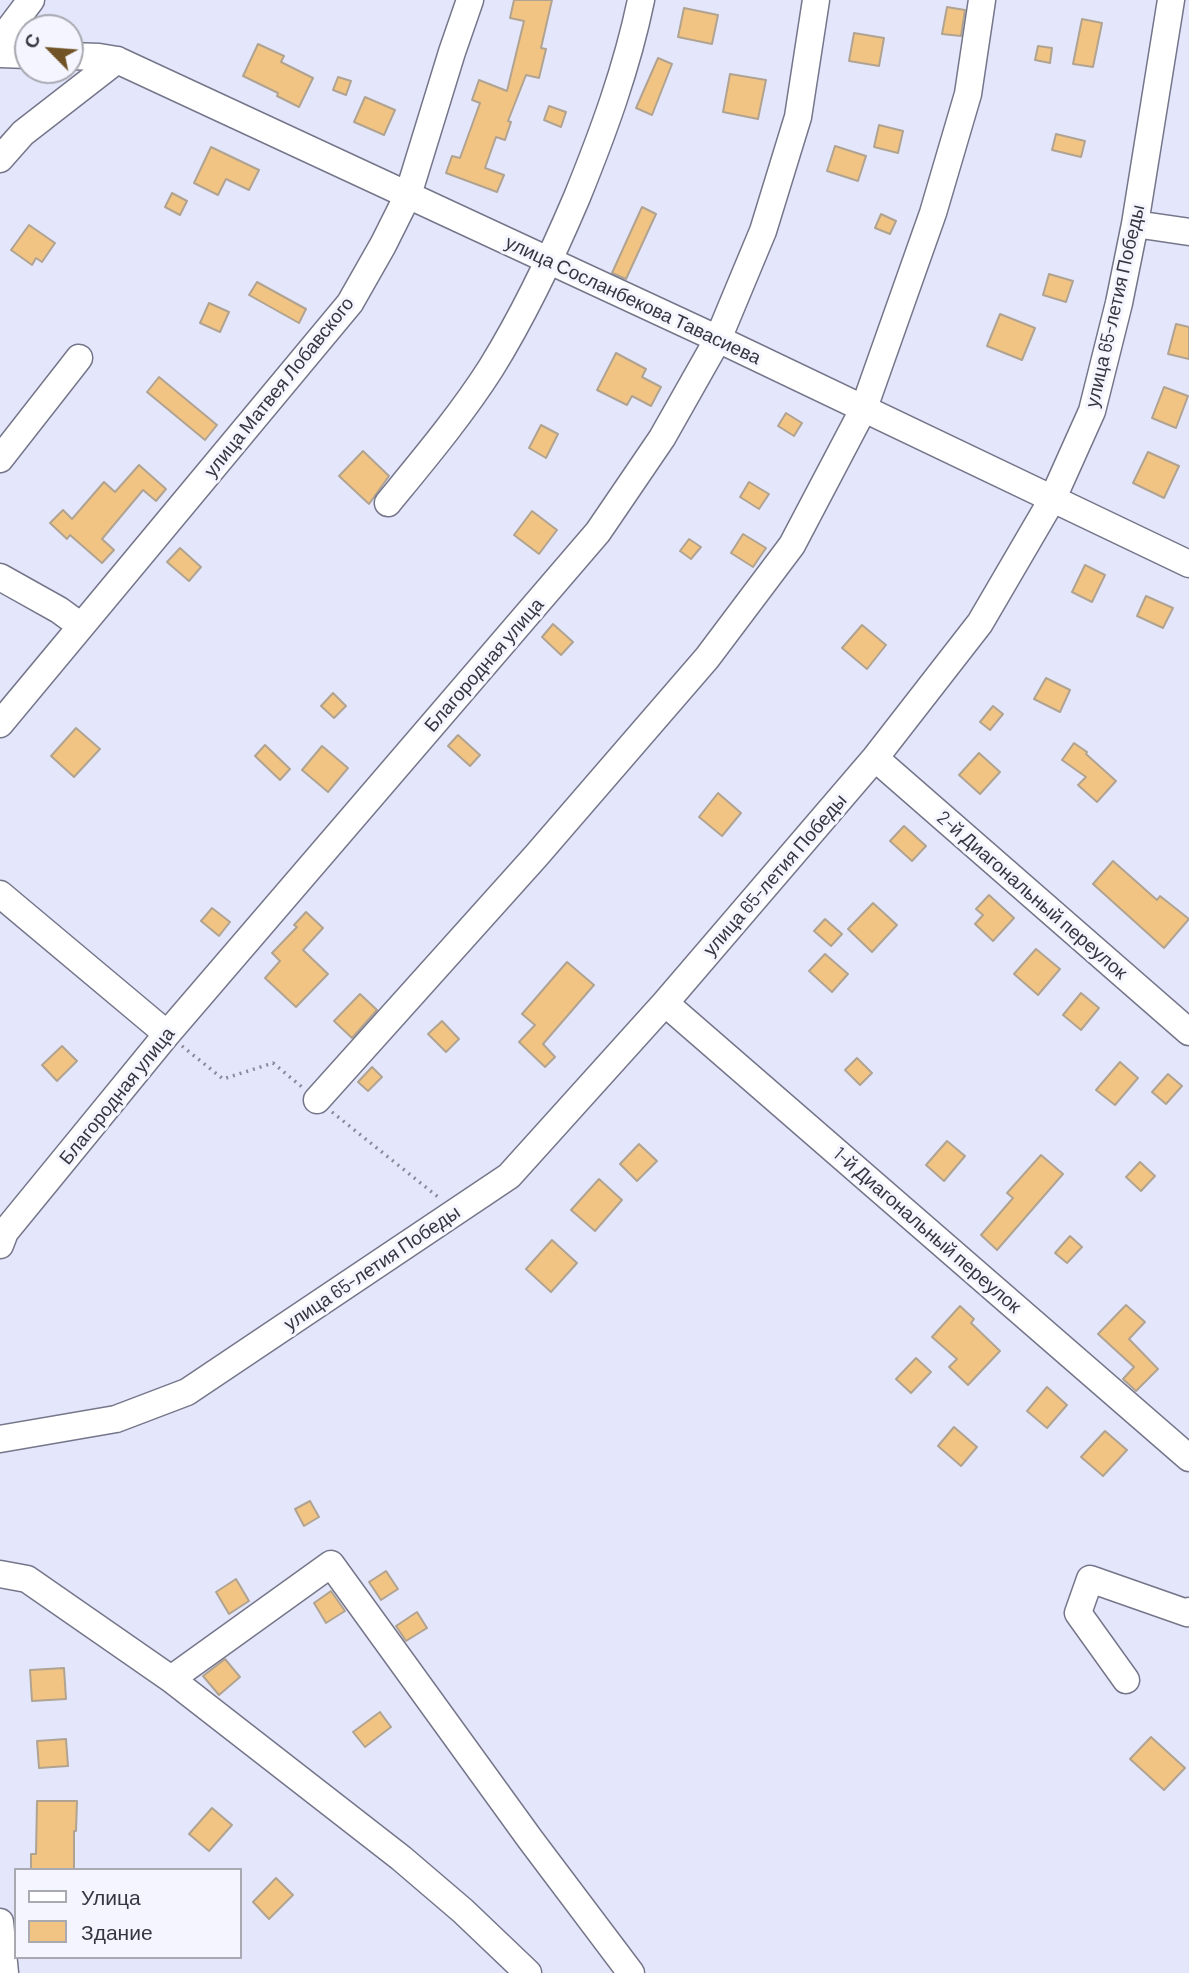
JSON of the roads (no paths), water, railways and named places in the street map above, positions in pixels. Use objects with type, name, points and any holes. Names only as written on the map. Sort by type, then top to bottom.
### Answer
[{"type":"street","points":[[0,41],[31,0]]},
{"type":"street","name":"улица Матвея Лобавского","points":[[0,723],[350,303],[408,195],[470,0]]},
{"type":"street","points":[[388,503],[432,450],[489,370],[550,262],[616,93],[640,0]]},
{"type":"street","name":"Благородная улица","points":[[0,1245],[5,1233],[167,1034],[598,532],[662,438],[718,339],[764,231],[798,117],[816,0]]},
{"type":"street","points":[[317,1100],[536,856],[707,658],[792,545],[864,408],[933,214],[968,94],[982,0]]},
{"type":"street","name":"улица 65-летия Победы","points":[[0,1439],[116,1419],[187,1392],[509,1176],[666,1003],[875,758],[980,622],[1053,498],[1092,411],[1119,303],[1135,224],[1171,0]]},
{"type":"street","name":"улица Сосланбекова Тавасиева","points":[[84,56],[117,60],[718,339],[1189,564]]},
{"type":"street","points":[[0,159],[23,133],[117,60]]},
{"type":"street","points":[[1135,224],[1189,232]]},
{"type":"street","points":[[0,459],[79,358]]},
{"type":"street","points":[[0,577],[81,626]]},
{"type":"street","name":"2-й Диагональный переулок","points":[[875,758],[1189,1032]]},
{"type":"street","points":[[0,894],[167,1034]]},
{"type":"street","name":"1-й Диагональный переулок","points":[[666,1003],[1189,1458]]},
{"type":"street","points":[[171,1679],[331,1564],[530,1839],[631,1973]]},
{"type":"street","points":[[0,1574],[27,1579],[171,1679],[401,1858],[463,1911],[528,1973]]},
{"type":"street","points":[[1126,1680],[1078,1613],[1090,1579],[1187,1613],[1189,1611]]},
{"type":"street","points":[[0,1922],[5,1973]]}]
